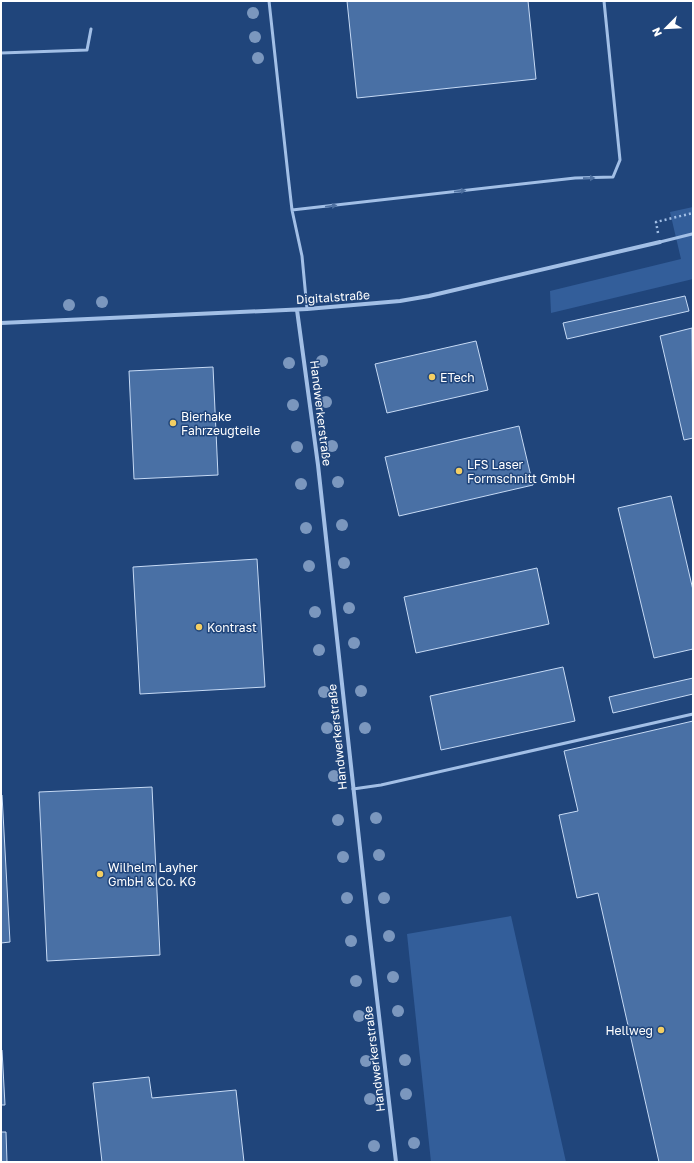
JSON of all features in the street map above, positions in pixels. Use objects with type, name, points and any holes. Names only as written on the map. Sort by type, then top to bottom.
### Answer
[{"type":"street","name":"Digitalstraße","points":[[1,323],[297,310],[400,301],[429,296],[660,242]]},
{"type":"street","name":"Handwerkerstraße","points":[[297,310],[316,450],[396,1162]]},
{"type":"lane","points":[[270,1],[292,210],[302,256],[307,309]]},
{"type":"lane","points":[[292,210],[575,178],[612,177],[620,160],[604,1]]},
{"type":"lane","points":[[1,53],[87,50],[91,29]]},
{"type":"lane","points":[[660,242],[692,234]]},
{"type":"lane","points":[[353,789],[381,785],[693,714]]},
{"type":"path","points":[[660,242],[656,222],[693,213]]},
{"type":"shaded area","points":[[693,207],[693,279],[551,313],[550,291],[681,259],[670,212]]},
{"type":"shaded area","points":[[511,916],[566,1162],[431,1162],[407,934]]},
{"type":"building","points":[[347,1],[528,1],[536,79],[357,98]]},
{"type":"building","points":[[685,296],[689,311],[567,339],[563,323]]},
{"type":"building","points":[[692,328],[693,438],[684,440],[660,336]]},
{"type":"building","name":"ETech","points":[[476,341],[488,390],[387,413],[375,364]]},
{"type":"building","name":"Bierhake Fahrzeugteile","points":[[213,367],[218,475],[134,479],[129,371]]},
{"type":"building","name":"LFS Laser Formschnitt GmbH","points":[[519,426],[533,485],[399,516],[385,457]]},
{"type":"building","points":[[671,496],[693,590],[693,649],[654,658],[618,508]]},
{"type":"building","name":"Kontrast","points":[[257,559],[265,687],[140,694],[133,567]]},
{"type":"building","points":[[537,568],[549,624],[416,653],[404,597]]},
{"type":"building","points":[[563,667],[575,721],[441,750],[430,696]]},
{"type":"building","points":[[693,678],[693,694],[613,713],[609,697]]},
{"type":"building","name":"Hellweg","points":[[693,721],[693,1162],[659,1162],[598,893],[577,898],[559,815],[578,811],[564,751]]},
{"type":"building","name":"Wilhelm Layher GmbH & Co. KG","points":[[152,787],[160,955],[47,961],[39,792]]},
{"type":"building","points":[[1,795],[10,942],[1,943]]},
{"type":"building","points":[[2,1050],[5,1105],[1,1105]]},
{"type":"building","points":[[149,1077],[152,1098],[236,1090],[244,1162],[102,1162],[93,1083]]},
{"type":"building","points":[[1,1132],[6,1132],[7,1162],[1,1162]]},
{"type":"place","name":"ETech","points":[[432,377]]},
{"type":"place","name":"Bierhake Fahrzeugteile","points":[[173,423]]},
{"type":"place","name":"LFS Laser Formschnitt GmbH","points":[[459,471]]},
{"type":"place","name":"Kontrast","points":[[199,627]]},
{"type":"place","name":"Wilhelm Layher GmbH & Co. KG","points":[[100,874]]},
{"type":"place","name":"Hellweg","points":[[661,1030]]}]
